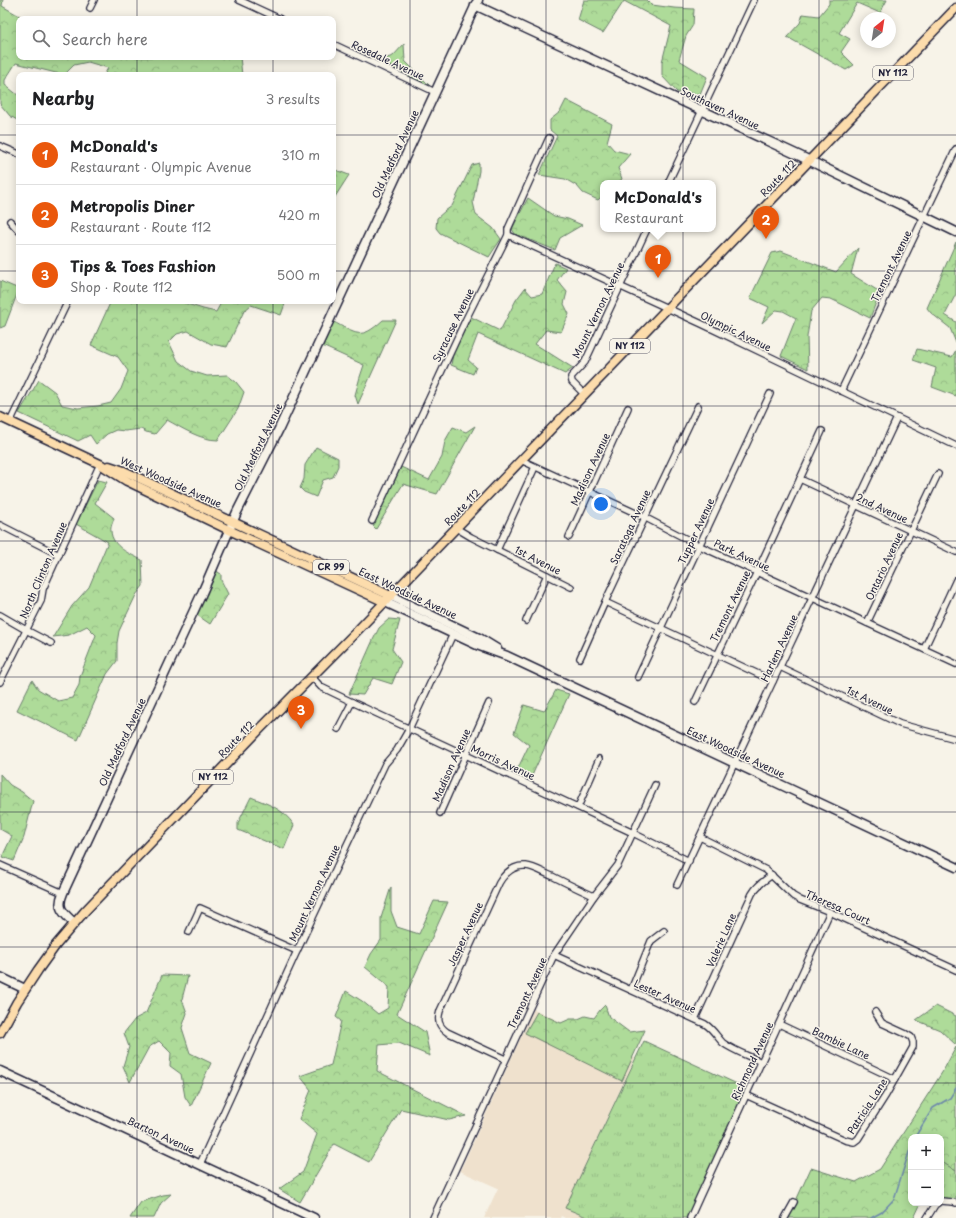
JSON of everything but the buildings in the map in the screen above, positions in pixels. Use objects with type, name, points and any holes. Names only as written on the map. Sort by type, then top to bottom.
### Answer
[{"type":"main road","name":"Route 112","points":[[0,1033],[25,989],[46,958],[74,923],[103,891],[391,596],[956,8]]},
{"type":"main road","name":"West Woodside Avenue","points":[[0,417],[100,464],[127,481],[229,530]]},
{"type":"main road","name":"West Woodside Avenue","points":[[100,464],[124,470],[233,521]]},
{"type":"main road","name":"East Woodside Avenue","points":[[233,521],[391,596]]},
{"type":"main road","name":"East Woodside Avenue","points":[[229,530],[384,602]]},
{"type":"street","points":[[90,8],[94,0]]},
{"type":"street","points":[[239,0],[274,16]]},
{"type":"street","points":[[669,180],[754,0]]},
{"type":"street","name":"Southaven Avenue","points":[[476,3],[956,232]]},
{"type":"street","name":"Old Medford Avenue","points":[[74,923],[61,908],[60,902],[63,893],[202,593],[233,521],[279,429],[476,3]]},
{"type":"street","name":"Rosedale Avenue","points":[[336,45],[435,92]]},
{"type":"street","name":"Syracuse Avenue","points":[[372,521],[466,319],[508,235],[508,229],[549,138]]},
{"type":"street","points":[[0,146],[16,153]]},
{"type":"street","name":"Tremont Avenue","points":[[841,390],[925,217],[956,149]]},
{"type":"street","points":[[10,221],[16,228]]},
{"type":"street","name":"Mount Vernon Avenue","points":[[584,394],[572,382],[571,378],[585,362],[646,232]]},
{"type":"street","name":"Olympic Avenue","points":[[508,235],[667,308],[956,446]]},
{"type":"street","points":[[10,422],[67,304]]},
{"type":"street","name":"Tupper Avenue","points":[[638,676],[770,394]]},
{"type":"street","name":"Saratoga Avenue","points":[[580,658],[644,517],[698,406]]},
{"type":"street","name":"Madison Avenue","points":[[569,537],[628,408]]},
{"type":"street","name":"Harlem Avenue","points":[[677,885],[897,418]]},
{"type":"street","name":"Tremont Avenue","points":[[695,702],[822,431]]},
{"type":"street","name":"Park Avenue","points":[[521,460],[644,517],[700,546],[956,664]]},
{"type":"street","name":"North Clinton Avenue","points":[[0,682],[41,601],[43,589],[100,464]]},
{"type":"street","points":[[497,550],[535,467]]},
{"type":"street","name":"Ontario Avenue","points":[[867,623],[938,474]]},
{"type":"street","name":"2nd Avenue","points":[[800,479],[956,552]]},
{"type":"street","points":[[0,525],[59,554]]},
{"type":"street","name":"1st Avenue","points":[[456,528],[571,587]]},
{"type":"street","points":[[526,621],[547,575]]},
{"type":"street","points":[[924,649],[956,580]]},
{"type":"street","name":"East Woodside Avenue","points":[[391,596],[480,638],[507,656]]},
{"type":"street","name":"East Woodside Avenue","points":[[384,602],[477,645],[507,656],[956,867]]},
{"type":"street","points":[[605,602],[773,681]]},
{"type":"street","points":[[0,615],[51,642]]},
{"type":"street","name":"Mount Vernon Avenue","points":[[200,1164],[297,951],[385,764],[397,750],[409,728],[453,634]]},
{"type":"street","name":"1st Avenue","points":[[780,667],[900,724],[956,739]]},
{"type":"street","name":"Morris Avenue","points":[[312,677],[321,687],[633,833],[689,861]]},
{"type":"street","points":[[338,729],[352,702]]},
{"type":"street","name":"Madison Avenue","points":[[440,813],[489,703]]},
{"type":"street","points":[[578,807],[600,759]]},
{"type":"street","name":"Tremont Avenue","points":[[433,1218],[554,955],[594,896],[618,865],[655,785]]},
{"type":"street","name":"Theresa Court","points":[[700,837],[766,870],[793,896],[800,900],[830,912],[956,970]]},
{"type":"street","points":[[0,865],[63,893]]},
{"type":"street","name":"Jasper Avenue","points":[[505,1059],[448,1032],[442,1028],[438,1022],[440,1010],[499,883],[503,876],[510,870],[526,866],[536,869],[594,896]]},
{"type":"street","name":"Valerie Lane","points":[[695,1019],[752,894],[760,884],[772,875]]},
{"type":"street","points":[[189,932],[200,908],[297,951]]},
{"type":"street","name":"Richmond Avenue","points":[[690,1218],[830,912]]},
{"type":"street","points":[[631,990],[651,942],[664,931]]},
{"type":"street","name":"Lester Avenue","points":[[554,955],[695,1019],[710,1028],[719,1039],[729,1046],[761,1062]]},
{"type":"street","points":[[0,976],[25,989]]},
{"type":"street","name":"Patricia Lane","points":[[746,1096],[845,1140],[854,1142],[862,1134],[911,1053],[913,1047],[911,1037],[882,1023],[875,1012]]},
{"type":"street","name":"Bambie Lane","points":[[779,1024],[894,1079]]},
{"type":"street","name":"Barton Avenue","points":[[0,1071],[314,1218]]},
{"type":"street","points":[[785,1218],[794,1202]]},
{"type":"street","points":[[944,1202],[956,1203]]},
{"type":"street","points":[[927,1218],[935,1206]]},
{"type":"shaded area","points":[[534,1009],[635,1058],[566,1207],[589,1218],[565,1218],[561,1216],[560,1218],[484,1218],[498,1188],[460,1171]]},
{"type":"green space","points":[[0,0],[3,0],[2,6],[20,16],[16,16],[16,60],[240,60],[242,72],[106,72],[108,68],[88,62],[74,65],[67,72],[52,72],[16,63],[5,80],[5,85],[16,94],[16,119],[10,116],[0,104]]},
{"type":"green space","points":[[584,0],[647,0],[652,5],[694,9],[693,25],[686,36],[679,60],[707,77],[700,94],[677,92],[662,76],[662,62],[671,26],[624,1],[603,33],[578,20]]},
{"type":"green space","points":[[829,0],[887,0],[881,12],[857,3],[839,33],[850,39],[841,52],[854,65],[846,70],[787,37],[800,23],[803,14],[819,16],[829,4]]},
{"type":"green space","points":[[404,44],[405,61],[431,87],[385,64],[384,59],[393,56]]},
{"type":"green space","points":[[566,100],[612,124],[607,142],[614,150],[630,154],[618,168],[622,179],[600,180],[600,198],[598,200],[583,193],[577,186],[565,179],[539,175],[557,136],[550,130],[550,120],[560,112]]},
{"type":"green space","points":[[479,163],[479,171],[473,202],[476,215],[493,228],[501,239],[489,257],[440,233],[436,228],[437,218],[452,206],[472,165]]},
{"type":"green space","points":[[336,170],[349,175],[336,195]]},
{"type":"green space","points":[[528,198],[554,216],[568,219],[582,225],[560,238],[555,250],[515,234],[512,229]]},
{"type":"green space","points":[[956,242],[956,294],[945,315],[956,322],[956,343],[950,328],[927,308]]},
{"type":"green space","points":[[858,248],[851,274],[880,292],[870,318],[831,299],[822,298],[811,311],[807,337],[808,369],[781,356],[796,318],[783,311],[776,310],[762,323],[769,307],[750,298],[772,253],[781,251],[836,272]]},
{"type":"green space","points":[[555,263],[566,268],[557,280],[567,292],[564,304],[569,314],[561,332],[546,330],[535,344],[573,368],[565,374],[478,334],[468,360],[476,367],[473,374],[451,365],[453,354],[471,317],[500,331],[516,300],[525,288],[532,296],[542,294]]},
{"type":"green space","points":[[0,281],[16,288],[16,297],[5,326],[0,328]]},
{"type":"green space","points":[[110,304],[187,304],[216,312],[220,304],[285,304],[281,315],[251,305],[244,311],[227,347],[211,344],[188,331],[177,334],[169,342],[178,361],[191,371],[207,376],[227,375],[236,382],[244,392],[238,409],[218,440],[198,436],[167,420],[155,434],[141,429],[125,431],[116,430],[107,434],[96,444],[90,435],[78,441],[19,413],[39,380],[55,392],[62,405],[78,408],[111,403],[121,389],[128,371],[118,357],[91,345]]},
{"type":"green space","points":[[383,320],[396,320],[358,404],[355,395],[364,365],[320,345],[332,321],[353,332],[363,333],[369,331]]},
{"type":"green space","points":[[917,349],[952,357],[956,350],[956,396],[932,387],[936,368],[913,360]]},
{"type":"green space","points":[[475,426],[437,494],[403,484],[376,529],[373,526],[401,467],[429,480],[442,457],[445,441],[453,427],[466,432]]},
{"type":"green space","points":[[316,447],[338,458],[338,466],[333,477],[323,480],[316,497],[304,492],[300,488],[304,479],[305,465]]},
{"type":"green space","points":[[98,480],[107,482],[95,503],[114,518],[111,526],[112,537],[118,546],[142,560],[143,586],[136,595],[119,631],[117,661],[107,674],[78,740],[17,710],[32,680],[38,689],[58,701],[72,698],[79,685],[80,676],[96,635],[87,626],[69,635],[53,637],[72,606],[89,587],[108,542],[76,524]]},
{"type":"green space","points":[[215,570],[221,574],[221,580],[228,594],[210,624],[197,615]]},
{"type":"green space","points":[[389,619],[400,620],[392,649],[401,662],[392,684],[373,678],[363,695],[349,694],[379,628]]},
{"type":"green space","points":[[556,690],[569,694],[530,780],[518,768],[529,745],[514,733],[524,705],[544,711]]},
{"type":"green space","points":[[0,774],[10,785],[33,801],[24,837],[14,861],[2,857],[12,836],[0,829]]},
{"type":"green space","points":[[251,797],[280,811],[294,825],[284,849],[238,830],[238,823]]},
{"type":"green space","points":[[391,887],[391,911],[397,927],[419,934],[434,901],[448,902],[397,1014],[425,1032],[430,1056],[399,1043],[379,1045],[377,1071],[466,1116],[449,1120],[401,1109],[369,1162],[334,1144],[300,1202],[279,1189],[303,1172],[317,1134],[299,1119],[311,1090],[300,1076],[331,1065],[341,1021],[336,1017],[346,991],[362,1001],[378,1014],[388,1008],[389,987],[365,967],[371,954],[381,940],[381,918]]},
{"type":"green space","points":[[162,975],[188,976],[182,999],[187,1013],[182,1028],[190,1053],[211,1063],[191,1106],[185,1097],[181,1074],[170,1066],[171,1053],[159,1041],[149,1047],[130,1082],[123,1066],[129,1047],[124,1033],[135,1019],[146,1013]]},
{"type":"green space","points":[[605,1005],[609,1017],[629,1032],[645,1030],[622,1081],[525,1033],[537,1012],[561,1023],[570,1019],[578,1019],[585,1016],[594,1018]]},
{"type":"green space","points":[[936,1006],[956,1016],[956,1045],[940,1030],[916,1020]]},
{"type":"green space","points":[[644,1041],[748,1089],[689,1218],[589,1218],[565,1208]]},
{"type":"green space","points":[[956,1047],[956,1171],[944,1164],[944,1134],[908,1134],[908,1206],[920,1206],[914,1218],[788,1218],[811,1168],[856,1182],[880,1169],[943,1071]]},
{"type":"green space","points":[[944,1163],[956,1171],[956,1201],[944,1198]]},
{"type":"green space","points":[[171,1194],[161,1203],[154,1218],[130,1218],[141,1202]]},
{"type":"waterway","points":[[917,1134],[933,1108],[950,1098],[956,1088]]},
{"type":"waterway","points":[[871,1218],[882,1212],[894,1199],[908,1155]]},
{"type":"place","name":"Metropolis Diner","points":[[766,239]]},
{"type":"place","name":"McDonald's","points":[[658,278]]},
{"type":"place","name":"Tips & Toes Fashion","points":[[301,729]]}]
